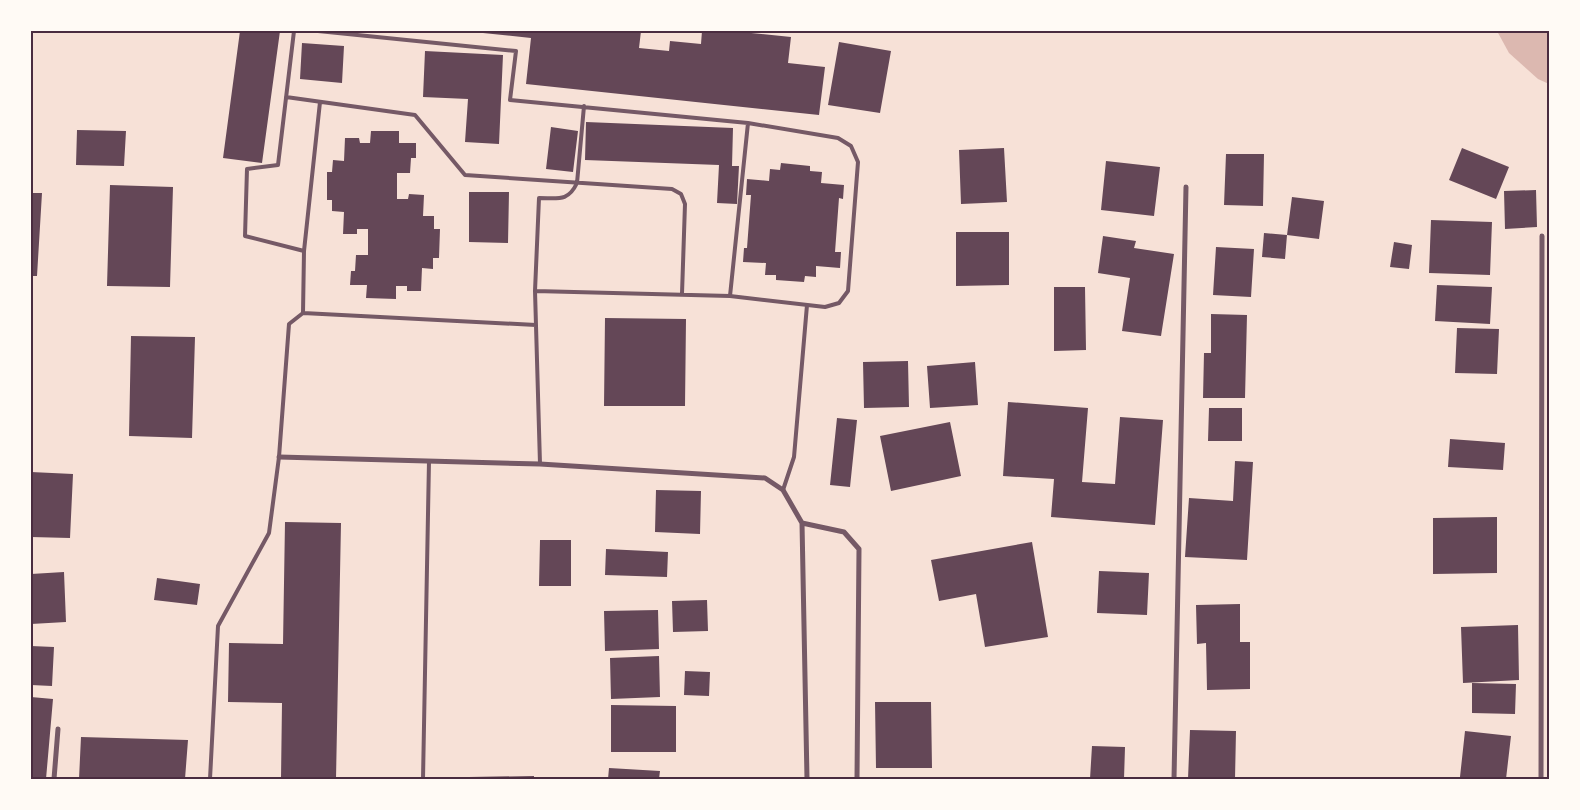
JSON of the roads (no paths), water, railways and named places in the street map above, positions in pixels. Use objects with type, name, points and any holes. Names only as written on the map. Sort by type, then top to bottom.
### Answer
[{"type":"street","points":[[1174,779],[1186,187]]},
{"type":"street","points":[[1541,779],[1542,236]]},
{"type":"street","points":[[279,457],[540,464],[765,478],[783,490],[802,523],[807,779]]},
{"type":"street","points":[[802,523],[844,532],[859,549],[857,779]]},
{"type":"street","points":[[54,779],[58,730]]},
{"type":"lane","points":[[294,31],[278,165],[247,170],[245,236],[304,251]]},
{"type":"lane","points":[[318,31],[516,51],[510,100],[748,122],[838,138],[851,146],[858,162],[848,291],[839,303],[825,307],[730,296],[535,291]]},
{"type":"lane","points":[[286,97],[416,115],[465,175],[672,189],[681,194],[685,204],[682,294]]},
{"type":"lane","points":[[303,313],[304,251],[320,102]]},
{"type":"lane","points":[[540,464],[535,291],[539,198],[562,198],[572,193],[577,183],[584,106]]},
{"type":"lane","points":[[730,296],[748,122]]},
{"type":"lane","points":[[783,490],[794,457],[807,305]]},
{"type":"lane","points":[[210,779],[218,626],[269,533],[279,457],[289,324],[303,313],[536,325]]},
{"type":"lane","points":[[423,779],[429,461]]}]
